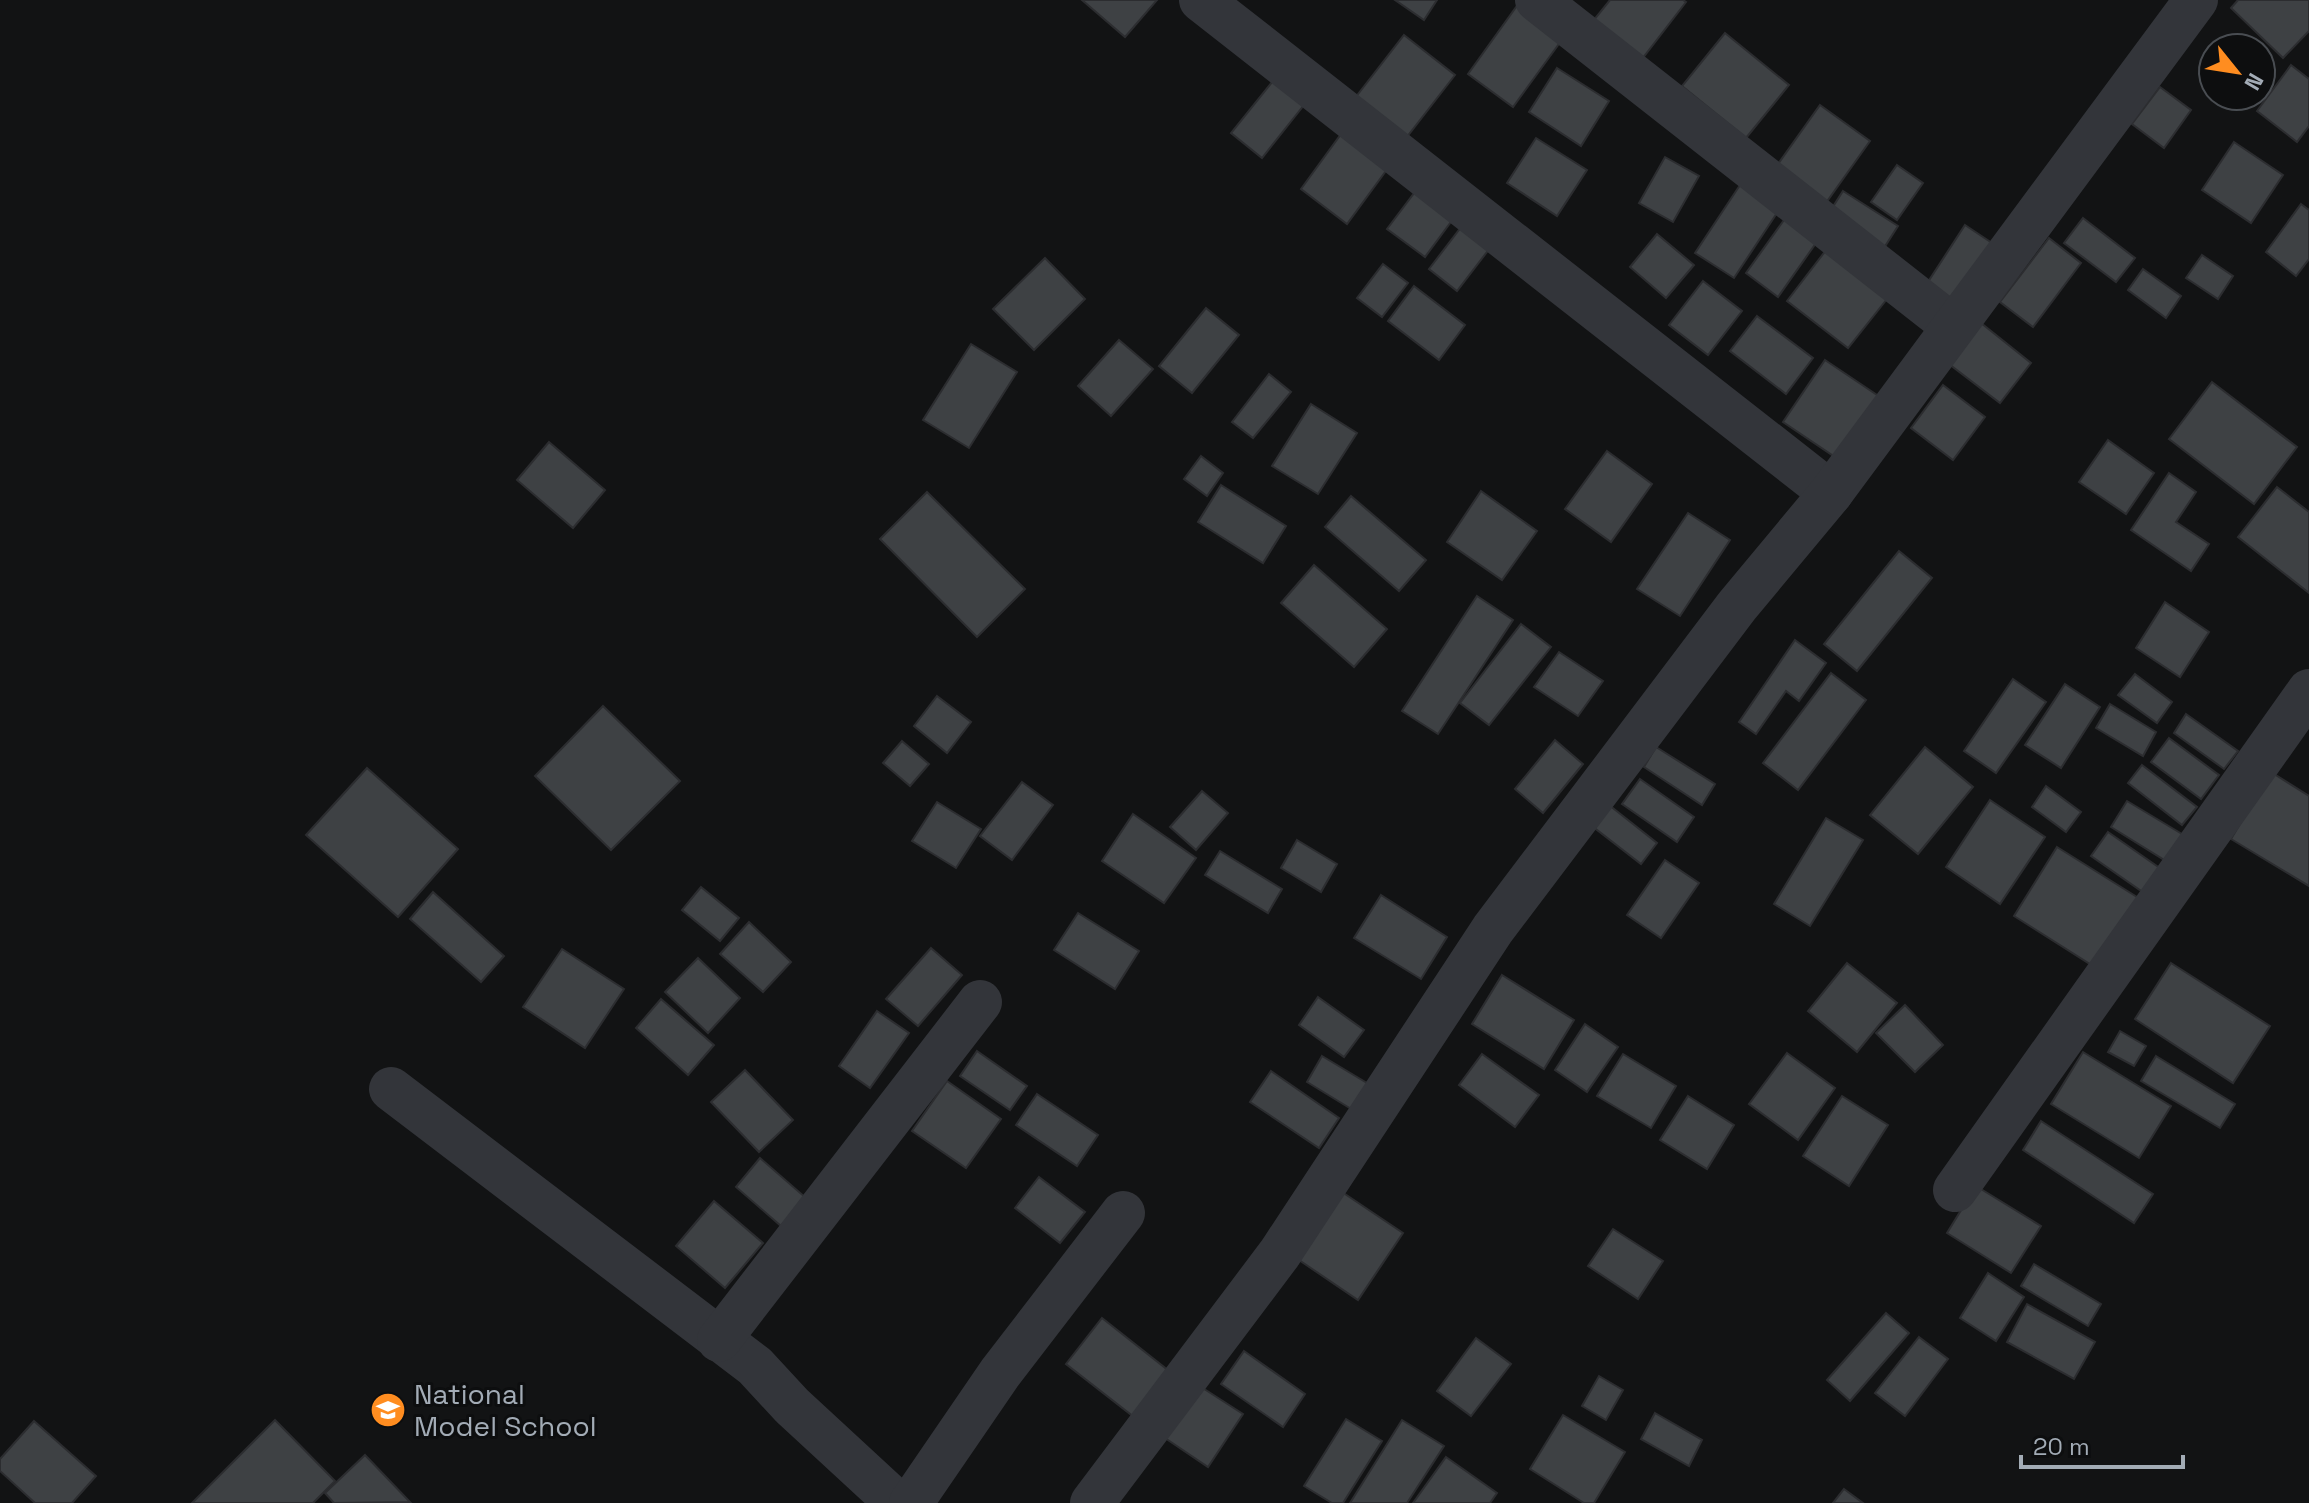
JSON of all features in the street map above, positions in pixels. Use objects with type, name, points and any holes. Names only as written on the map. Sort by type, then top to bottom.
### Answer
[{"type":"street","points":[[1201,0],[1831,493]]},
{"type":"street","points":[[1537,0],[1953,326]]},
{"type":"street","points":[[1092,1503],[1280,1253],[1493,929],[1737,606],[1831,493],[2196,0]]},
{"type":"street","points":[[1955,1190],[2309,691]]},
{"type":"street","points":[[719,1340],[980,1002]]},
{"type":"street","points":[[391,1089],[755,1366],[792,1406],[897,1503]]},
{"type":"street","points":[[911,1503],[1000,1373],[1123,1213]]},
{"type":"building","points":[[1082,0],[1157,0],[1125,37]]},
{"type":"building","points":[[1395,0],[1437,0],[1424,20]]},
{"type":"building","points":[[1610,0],[1686,2],[1642,59],[1593,21]]},
{"type":"building","points":[[2238,0],[2309,0],[2309,31],[2283,58],[2277,52],[2277,32],[2256,32],[2231,8]]},
{"type":"building","points":[[1519,3],[1564,37],[1513,107],[1468,74]]},
{"type":"building","points":[[1725,33],[1789,85],[1746,138],[1682,86]]},
{"type":"building","points":[[1404,35],[1455,75],[1406,138],[1355,98]]},
{"type":"building","points":[[2291,65],[2309,79],[2309,126],[2297,142],[2258,112],[2277,112],[2277,84]]},
{"type":"building","points":[[1557,68],[1609,101],[1581,146],[1529,112]]},
{"type":"building","points":[[1277,76],[1308,100],[1262,158],[1231,133]]},
{"type":"building","points":[[2160,87],[2191,110],[2164,148],[2132,124]]},
{"type":"building","points":[[1820,105],[1870,141],[1823,207],[1773,171]]},
{"type":"building","points":[[1344,130],[1391,164],[1347,224],[1301,189]]},
{"type":"building","points":[[1536,138],[1587,170],[1557,216],[1507,183]]},
{"type":"building","points":[[2234,142],[2283,175],[2251,223],[2202,190]]},
{"type":"building","points":[[1665,157],[1699,176],[1673,222],[1639,203]]},
{"type":"building","points":[[1897,165],[1923,183],[1897,220],[1871,202]]},
{"type":"building","points":[[1421,184],[1459,211],[1425,257],[1387,229]]},
{"type":"building","points":[[1740,185],[1779,210],[1734,278],[1695,253]]},
{"type":"building","points":[[1843,191],[1898,226],[1882,251],[1827,216]]},
{"type":"building","points":[[2301,204],[2309,210],[2309,259],[2296,276],[2266,252]]},
{"type":"building","points":[[1789,213],[1821,236],[1778,297],[1746,273]]},
{"type":"building","points":[[2083,218],[2135,258],[2116,282],[2064,243]]},
{"type":"building","points":[[1965,225],[1998,247],[1957,310],[1924,288]]},
{"type":"building","points":[[1462,226],[1490,248],[1457,291],[1429,269]]},
{"type":"building","points":[[1657,234],[1694,265],[1666,298],[1630,267]]},
{"type":"building","points":[[2049,238],[2081,263],[2033,327],[2000,302]]},
{"type":"building","points":[[1830,245],[1891,294],[1848,348],[1787,301]]},
{"type":"building","points":[[2202,255],[2233,276],[2218,299],[2186,278]]},
{"type":"building","points":[[1045,258],[1085,299],[1034,350],[993,309]]},
{"type":"building","points":[[1383,264],[1408,283],[1382,317],[1357,298]]},
{"type":"building","points":[[2143,269],[2181,296],[2166,318],[2128,290]]},
{"type":"building","points":[[1703,281],[1742,311],[1708,355],[1669,325]]},
{"type":"building","points":[[1414,286],[1465,325],[1439,360],[1388,321]]},
{"type":"building","points":[[1206,308],[1239,335],[1192,393],[1159,366]]},
{"type":"building","points":[[1757,316],[1813,358],[1786,394],[1730,351]]},
{"type":"building","points":[[1981,323],[2031,363],[2000,403],[1949,364]]},
{"type":"building","points":[[1119,340],[1153,369],[1111,416],[1078,386]]},
{"type":"building","points":[[971,344],[1017,372],[969,448],[923,420]]},
{"type":"building","points":[[1825,360],[1880,397],[1838,459],[1783,422]]},
{"type":"building","points":[[1269,374],[1291,392],[1253,438],[1232,422]]},
{"type":"building","points":[[2212,382],[2297,447],[2254,504],[2169,439]]},
{"type":"building","points":[[1943,385],[1985,417],[1953,460],[1911,428]]},
{"type":"building","points":[[1311,404],[1357,433],[1318,494],[1272,466]]},
{"type":"building","points":[[2108,440],[2154,473],[2126,514],[2079,482]]},
{"type":"building","points":[[549,442],[605,490],[573,528],[517,480]]},
{"type":"building","points":[[1607,451],[1652,484],[1611,542],[1565,509]]},
{"type":"building","points":[[1201,456],[1223,473],[1207,496],[1184,479]]},
{"type":"building","points":[[2169,473],[2196,492],[2176,522],[2209,544],[2191,571],[2131,530]]},
{"type":"building","points":[[1221,485],[1286,526],[1263,563],[1198,522]]},
{"type":"building","points":[[2277,487],[2309,512],[2309,593],[2238,537]]},
{"type":"building","points":[[1481,491],[1537,531],[1502,580],[1447,542]]},
{"type":"building","points":[[927,492],[1025,589],[977,637],[880,539]]},
{"type":"building","points":[[1351,496],[1426,560],[1399,591],[1325,527]]},
{"type":"building","points":[[1688,513],[1730,540],[1680,616],[1637,589]]},
{"type":"building","points":[[1899,551],[1932,578],[1857,671],[1824,644]]},
{"type":"building","points":[[1314,565],[1387,629],[1354,667],[1281,603]]},
{"type":"building","points":[[1477,596],[1513,620],[1438,734],[1402,711]]},
{"type":"building","points":[[2165,602],[2209,632],[2180,677],[2136,648]]},
{"type":"building","points":[[1521,624],[1551,647],[1489,725],[1460,703]]},
{"type":"building","points":[[1795,640],[1826,663],[1799,701],[1786,691],[1756,734],[1739,722]]},
{"type":"building","points":[[1559,652],[1603,681],[1578,716],[1534,687]]},
{"type":"building","points":[[1831,673],[1866,700],[1798,790],[1763,763]]},
{"type":"building","points":[[2135,674],[2172,702],[2157,723],[2118,695]]},
{"type":"building","points":[[2013,679],[2046,702],[1996,773],[1964,751]]},
{"type":"building","points":[[2065,684],[2100,707],[2061,768],[2025,745]]},
{"type":"building","points":[[937,696],[971,722],[947,753],[914,726]]},
{"type":"building","points":[[2110,704],[2156,732],[2143,756],[2096,728]]},
{"type":"building","points":[[603,706],[680,781],[611,850],[535,776]]},
{"type":"building","points":[[2186,714],[2238,751],[2224,769],[2174,733]]},
{"type":"building","points":[[2169,738],[2219,775],[2201,799],[2151,762]]},
{"type":"building","points":[[1555,740],[1583,764],[1543,813],[1515,789]]},
{"type":"building","points":[[902,741],[929,764],[910,786],[883,763]]},
{"type":"building","points":[[1656,747],[1715,784],[1702,805],[1644,767]]},
{"type":"building","points":[[1925,747],[1973,787],[1918,854],[1870,815]]},
{"type":"building","points":[[2142,765],[2197,807],[2182,825],[2128,783]]},
{"type":"building","points":[[367,768],[458,849],[398,917],[306,835]]},
{"type":"building","points":[[2271,772],[2309,796],[2309,886],[2231,839]]},
{"type":"building","points":[[1640,779],[1694,817],[1677,842],[1622,804]]},
{"type":"building","points":[[1022,782],[1053,805],[1012,860],[980,836]]},
{"type":"building","points":[[2046,786],[2081,812],[2066,832],[2032,807]]},
{"type":"building","points":[[1202,791],[1228,813],[1196,850],[1170,827]]},
{"type":"building","points":[[1990,800],[2045,837],[2000,904],[1946,867]]},
{"type":"building","points":[[2127,801],[2182,834],[2166,861],[2111,827]]},
{"type":"building","points":[[937,802],[981,829],[956,868],[912,841]]},
{"type":"building","points":[[1609,805],[1657,843],[1641,864],[1592,826]]},
{"type":"building","points":[[1133,814],[1196,858],[1164,903],[1102,861]]},
{"type":"building","points":[[1826,818],[1863,840],[1810,926],[1774,904]]},
{"type":"building","points":[[2108,832],[2164,871],[2147,895],[2091,856]]},
{"type":"building","points":[[1297,840],[1337,864],[1321,892],[1281,868]]},
{"type":"building","points":[[2057,847],[2145,902],[2101,971],[2014,916]]},
{"type":"building","points":[[1220,851],[1282,889],[1268,913],[1205,875]]},
{"type":"building","points":[[1665,860],[1699,883],[1661,938],[1627,915]]},
{"type":"building","points":[[701,887],[739,918],[720,941],[682,910]]},
{"type":"building","points":[[433,892],[504,956],[481,982],[410,919]]},
{"type":"building","points":[[1381,895],[1447,937],[1421,979],[1354,938]]},
{"type":"building","points":[[1078,913],[1139,951],[1115,989],[1054,950]]},
{"type":"building","points":[[749,922],[791,962],[763,992],[720,954]]},
{"type":"building","points":[[931,948],[962,975],[918,1026],[886,999]]},
{"type":"building","points":[[562,949],[624,989],[585,1048],[523,1007]]},
{"type":"building","points":[[698,958],[740,998],[708,1033],[665,992]]},
{"type":"building","points":[[1847,963],[1897,1003],[1857,1052],[1808,1011]]},
{"type":"building","points":[[2171,963],[2270,1026],[2233,1083],[2135,1019]]},
{"type":"building","points":[[1502,975],[1574,1020],[1544,1069],[1472,1024]]},
{"type":"building","points":[[1318,997],[1364,1030],[1344,1057],[1299,1025]]},
{"type":"building","points":[[661,999],[714,1045],[688,1075],[636,1028]]},
{"type":"building","points":[[1905,1005],[1943,1045],[1915,1072],[1876,1033]]},
{"type":"building","points":[[877,1011],[909,1033],[870,1088],[839,1066]]},
{"type":"building","points":[[1585,1024],[1618,1047],[1587,1092],[1555,1070]]},
{"type":"building","points":[[2120,1031],[2146,1046],[2134,1066],[2108,1052]]},
{"type":"building","points":[[977,1051],[1027,1086],[1010,1110],[960,1076]]},
{"type":"building","points":[[2083,1052],[2171,1106],[2139,1158],[2051,1104]]},
{"type":"building","points":[[1787,1053],[1835,1088],[1798,1140],[1749,1104]]},
{"type":"building","points":[[1482,1054],[1539,1095],[1515,1127],[1459,1085]]},
{"type":"building","points":[[1623,1054],[1676,1086],[1651,1128],[1597,1096]]},
{"type":"building","points":[[1322,1056],[1377,1089],[1361,1115],[1307,1082]]},
{"type":"building","points":[[2156,1056],[2235,1104],[2220,1128],[2141,1081]]},
{"type":"building","points":[[745,1070],[793,1120],[759,1152],[711,1102]]},
{"type":"building","points":[[1271,1071],[1339,1118],[1319,1148],[1250,1102]]},
{"type":"building","points":[[947,1081],[1001,1119],[966,1168],[912,1131]]},
{"type":"building","points":[[1037,1094],[1098,1135],[1077,1166],[1016,1125]]},
{"type":"building","points":[[1688,1096],[1734,1125],[1707,1169],[1660,1140]]},
{"type":"building","points":[[1842,1096],[1888,1125],[1849,1186],[1803,1156]]},
{"type":"building","points":[[2041,1121],[2153,1194],[2134,1223],[2023,1150]]},
{"type":"building","points":[[760,1158],[806,1198],[781,1226],[736,1187]]},
{"type":"building","points":[[1039,1177],[1085,1212],[1060,1243],[1015,1208]]},
{"type":"building","points":[[1976,1186],[2041,1226],[2011,1273],[1947,1233]]},
{"type":"building","points":[[1342,1192],[1403,1233],[1358,1300],[1296,1258]]},
{"type":"building","points":[[714,1201],[763,1243],[725,1288],[676,1246]]},
{"type":"building","points":[[1613,1229],[1663,1261],[1638,1299],[1588,1266]]},
{"type":"building","points":[[2034,1264],[2101,1304],[2088,1326],[2021,1286]]},
{"type":"building","points":[[1988,1273],[2024,1297],[1996,1341],[1960,1318]]},
{"type":"building","points":[[2027,1304],[2095,1342],[2074,1379],[2007,1342]]},
{"type":"building","points":[[1886,1313],[1909,1333],[1850,1401],[1827,1380]]},
{"type":"building","points":[[1102,1318],[1169,1371],[1134,1417],[1066,1364]]},
{"type":"building","points":[[1919,1337],[1948,1359],[1905,1416],[1875,1393]]},
{"type":"building","points":[[1476,1338],[1511,1364],[1471,1416],[1437,1391]]},
{"type":"building","points":[[1244,1351],[1305,1394],[1283,1427],[1221,1384]]},
{"type":"building","points":[[1599,1376],[1623,1390],[1606,1420],[1582,1406]]},
{"type":"building","points":[[1198,1385],[1243,1414],[1208,1467],[1165,1438]]},
{"type":"building","points":[[1655,1413],[1702,1440],[1689,1466],[1641,1439]]},
{"type":"building","points":[[1563,1415],[1625,1452],[1594,1503],[1584,1503],[1530,1469]]},
{"type":"building","points":[[1346,1419],[1382,1441],[1343,1503],[1332,1503],[1304,1486]]},
{"type":"building","points":[[275,1420],[335,1481],[313,1503],[192,1503]]},
{"type":"building","points":[[1402,1420],[1444,1446],[1407,1503],[1350,1503]]},
{"type":"building","points":[[34,1421],[96,1476],[72,1503],[35,1503],[0,1471],[0,1459]]},
{"type":"building","points":[[365,1455],[410,1502],[334,1503],[325,1493]]},
{"type":"building","points":[[1446,1457],[1497,1493],[1490,1503],[1413,1503]]},
{"type":"building","points":[[1844,1489],[1863,1503],[1833,1503]]},
{"type":"place","name":"National Model School","points":[[388,1410]]}]
